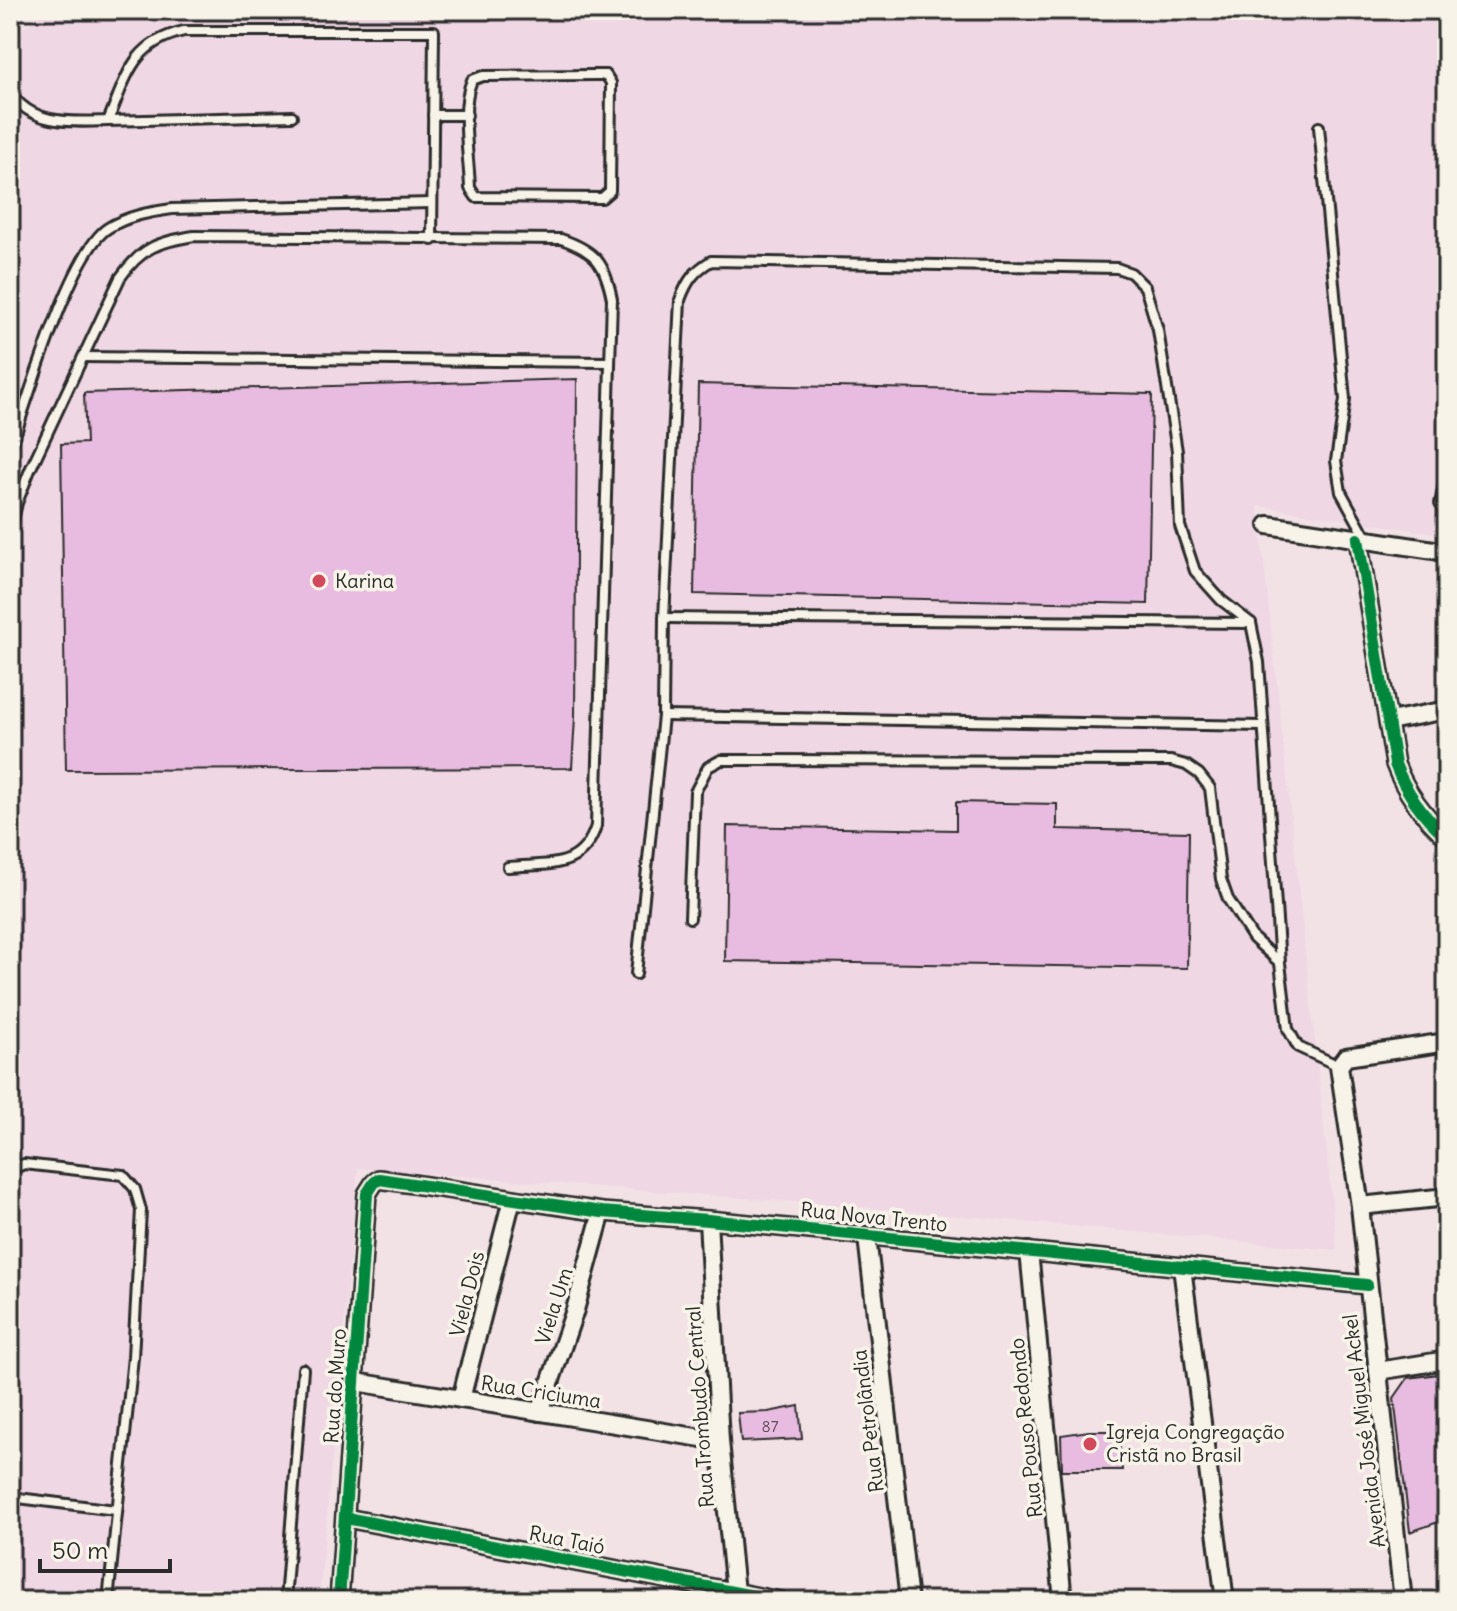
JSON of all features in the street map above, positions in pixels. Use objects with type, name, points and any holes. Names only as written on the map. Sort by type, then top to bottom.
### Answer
[{"type":"street","points":[[1268,525],[1447,552]]},
{"type":"street","points":[[1362,539],[1395,764],[1404,786],[1419,808],[1447,837]]},
{"type":"street","points":[[1389,721],[1447,710]]},
{"type":"street","points":[[1339,1066],[1346,1057],[1447,1042]]},
{"type":"street","name":"Avenida José Miguel Ackel","points":[[1339,1066],[1360,1206],[1403,1601]]},
{"type":"street","name":"Rua Nova Trento","points":[[379,1179],[602,1212],[1367,1285]]},
{"type":"street","name":"Rua do Muro","points":[[339,1601],[367,1194],[379,1179]]},
{"type":"street","points":[[1360,1206],[1447,1197]]},
{"type":"street","name":"Viela Dois","points":[[461,1399],[512,1199]]},
{"type":"street","name":"Viela Um","points":[[540,1412],[575,1310],[602,1212]]},
{"type":"street","name":"Rua Trombudo Central","points":[[708,1220],[720,1441],[735,1592]]},
{"type":"street","name":"Rua Petrolândia","points":[[867,1237],[909,1601]]},
{"type":"street","name":"Rua Pouso Redondo","points":[[1029,1251],[1063,1601]]},
{"type":"street","points":[[1182,1267],[1225,1601]]},
{"type":"street","points":[[1378,1371],[1447,1360]]},
{"type":"street","name":"Rua Criciuma","points":[[356,1382],[720,1441]]},
{"type":"street","name":"Rua Taió","points":[[346,1518],[780,1601]]},
{"type":"lane","points":[[108,121],[139,54],[165,35],[184,31],[434,31],[432,240]]},
{"type":"lane","points":[[606,75],[611,83],[610,191],[602,198],[476,197],[470,188],[467,115],[467,91],[472,80],[483,76],[606,75]]},
{"type":"lane","points":[[10,92],[30,112],[50,120],[292,116]]},
{"type":"lane","points":[[433,115],[467,115]]},
{"type":"lane","points":[[1319,127],[1345,399],[1336,461],[1341,492],[1362,539]]},
{"type":"lane","points":[[10,451],[55,323],[82,259],[106,229],[141,213],[172,209],[432,203]]},
{"type":"lane","points":[[10,532],[30,470],[120,278],[132,262],[163,241],[194,236],[561,239],[581,246],[596,257],[608,276],[612,299],[596,826],[592,841],[584,852],[571,861],[508,867]]},
{"type":"lane","points":[[636,974],[663,716],[664,618],[680,300],[686,282],[697,269],[711,261],[1117,268],[1131,273],[1145,287],[1158,330],[1177,451],[1180,526],[1195,571],[1221,600],[1251,623],[1259,662],[1280,963],[1288,1029],[1298,1047],[1339,1066]]},
{"type":"lane","points":[[83,357],[610,362]]},
{"type":"lane","points":[[1440,504],[1447,470]]},
{"type":"lane","points":[[664,618],[1251,623]]},
{"type":"lane","points":[[663,716],[1263,726]]},
{"type":"lane","points":[[690,918],[695,792],[699,779],[708,767],[721,760],[1171,761],[1186,765],[1199,774],[1210,788],[1221,879],[1228,899],[1253,938],[1280,963]]},
{"type":"lane","points":[[10,1170],[24,1164],[123,1175],[135,1189],[141,1210],[133,1357],[108,1601]]},
{"type":"lane","points":[[285,1601],[303,1369]]},
{"type":"lane","points":[[10,1497],[116,1510]]},
{"type":"shaded area","points":[[359,10],[1447,10],[1447,535],[1258,506],[1337,1250],[860,1207],[358,1168],[319,1601],[10,1601],[10,40],[41,14]]},
{"type":"building","name":"Karina","points":[[577,379],[572,768],[66,770],[61,444],[86,443],[84,393]]},
{"type":"building","points":[[698,384],[1152,394],[1148,604],[694,594]]},
{"type":"building","points":[[956,802],[1057,804],[1057,829],[1189,832],[1187,968],[725,961],[727,826],[956,830]]},
{"type":"building","points":[[1447,1373],[1447,1519],[1410,1532],[1394,1398],[1408,1378]]},
{"type":"building","points":[[799,1406],[802,1439],[741,1442],[738,1413],[768,1412]]},
{"type":"building","name":"Igreja Congregação Cristã no Brasil","points":[[1118,1431],[1122,1470],[1062,1470],[1061,1435]]},
{"type":"cycle path","points":[[1358,539],[1395,764],[1416,804],[1447,837]]},
{"type":"cycle path","points":[[339,1601],[367,1194],[379,1179],[602,1212],[1367,1285]]},
{"type":"cycle path","points":[[346,1518],[780,1601]]},
{"type":"place","name":"Karina","points":[[319,581]]},
{"type":"place","name":"Igreja Congregação Cristã no Brasil","points":[[1090,1444]]}]
